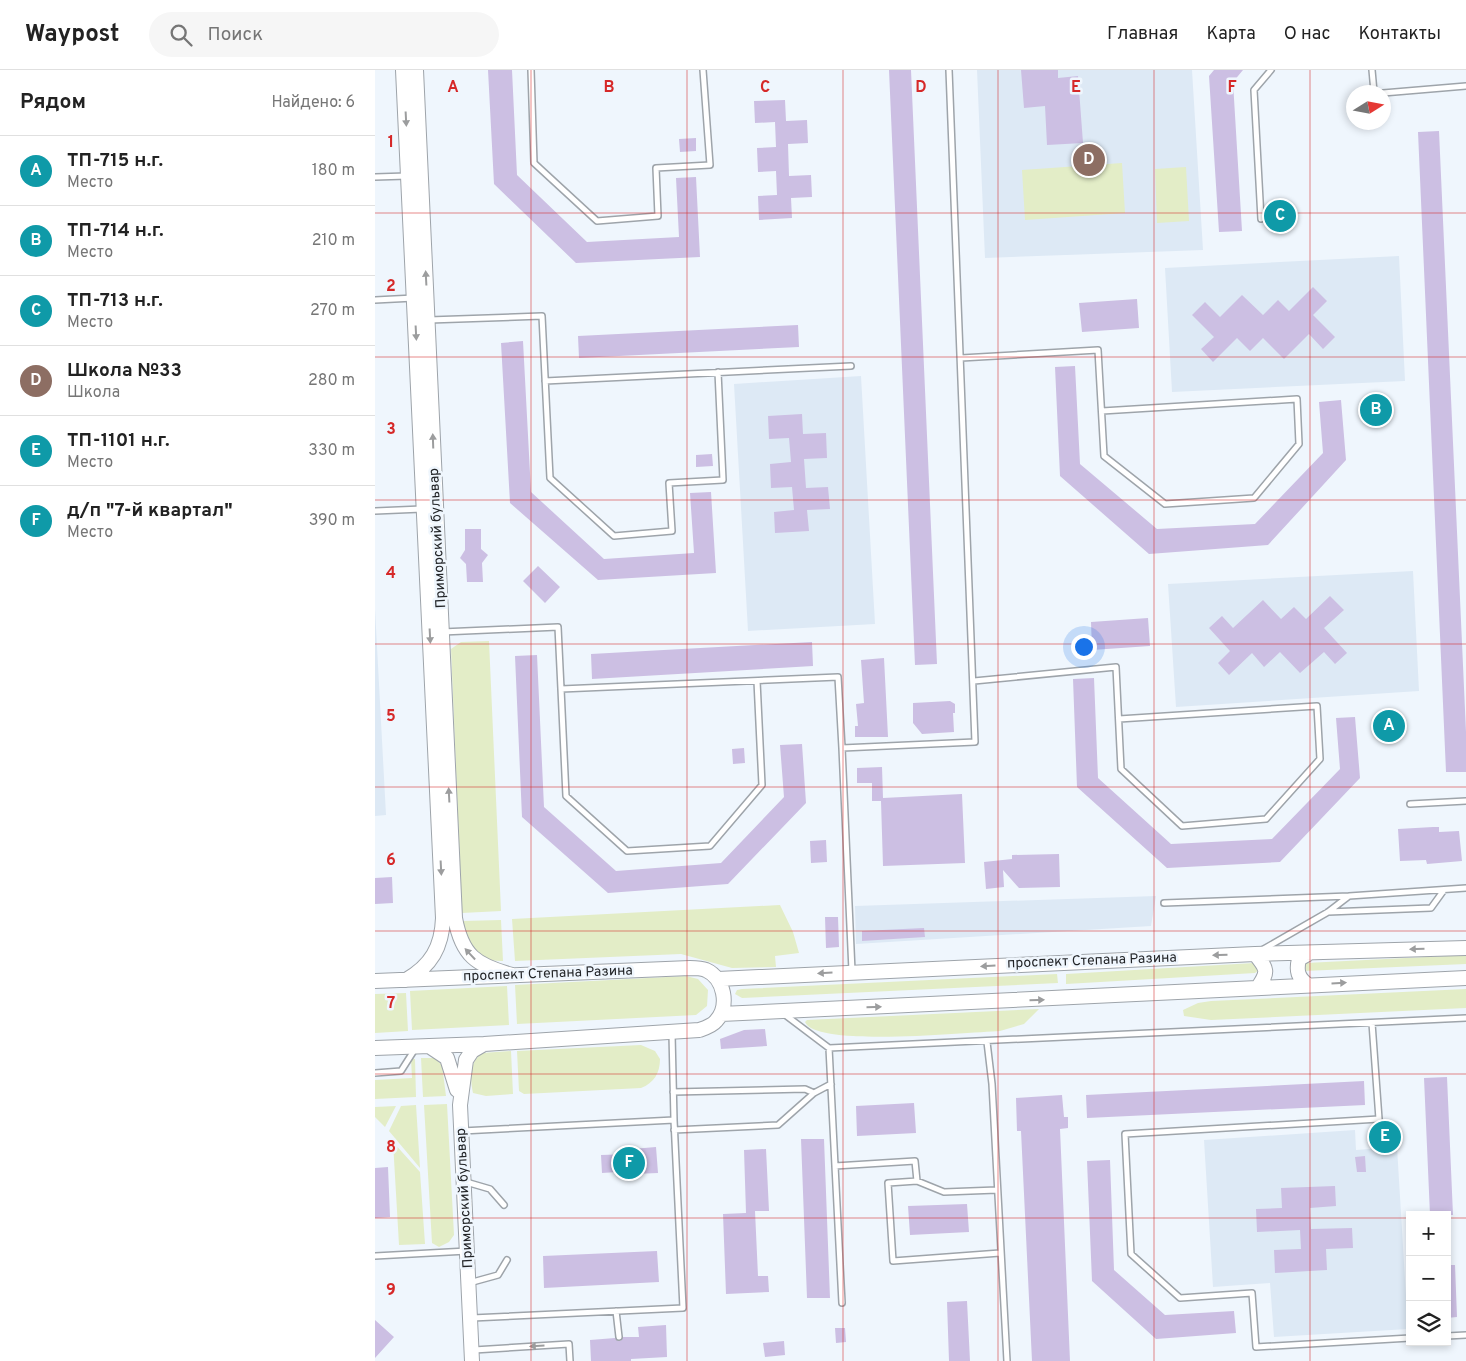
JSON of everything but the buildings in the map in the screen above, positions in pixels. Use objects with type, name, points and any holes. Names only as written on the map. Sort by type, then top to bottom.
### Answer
[{"type":"main road","points":[[403,70],[443,918],[440,942],[435,954],[421,970],[406,980]]},
{"type":"main road","name":"Приморский бульвар","points":[[415,70],[455,918],[458,935],[465,950],[487,968],[512,975]]},
{"type":"main road","name":"проспект Степана Разина","points":[[375,981],[690,968],[705,970],[718,979],[1255,954],[1308,954],[1466,948]]},
{"type":"main road","points":[[1255,954],[1265,967],[1266,976],[1258,987]]},
{"type":"main road","points":[[1308,954],[1299,959],[1297,970],[1301,980],[1309,985]]},
{"type":"main road","points":[[721,1014],[1054,1000],[1258,987],[1466,978]]},
{"type":"main road","points":[[375,1048],[484,1044],[699,1030],[717,1021],[721,1014],[724,1004],[723,990],[718,979]]},
{"type":"main road","name":"Приморский бульвар","points":[[472,1355],[460,1105],[466,1060],[472,1052],[484,1044]]},
{"type":"main road","points":[[423,1046],[447,1058],[454,1076],[460,1105]]},
{"type":"lane","points":[[531,70],[534,163],[597,221],[658,216],[656,168],[710,165],[703,70]]},
{"type":"lane","points":[[842,748],[975,742],[949,70]]},
{"type":"lane","points":[[1261,219],[1254,90],[1271,70]]},
{"type":"lane","points":[[1372,70],[1373,85]]},
{"type":"lane","points":[[1391,92],[1466,86]]},
{"type":"lane","points":[[375,177],[409,176]]},
{"type":"lane","points":[[375,300],[414,298]]},
{"type":"lane","points":[[428,320],[542,316],[550,478],[614,536],[672,531],[669,483],[723,480],[718,372]]},
{"type":"lane","points":[[961,358],[1098,350],[1104,456],[1165,504],[1254,498],[1299,444],[1297,399],[1102,411]]},
{"type":"lane","points":[[545,381],[851,366]]},
{"type":"lane","points":[[375,511],[424,509]]},
{"type":"lane","points":[[442,632],[558,627],[566,796],[627,851],[709,846],[762,785],[757,681]]},
{"type":"lane","points":[[974,681],[1117,667],[1119,719],[1121,769],[1182,826],[1266,819],[1320,759],[1317,706],[1119,719]]},
{"type":"lane","points":[[561,689],[838,677],[852,972]]},
{"type":"lane","points":[[1410,804],[1466,801]]},
{"type":"lane","points":[[1164,903],[1349,896],[1466,888]]},
{"type":"lane","points":[[1328,912],[1431,908],[1444,890]]},
{"type":"lane","points":[[1255,954],[1328,912],[1349,896]]},
{"type":"lane","points":[[779,1011],[829,1048],[1466,1018]]},
{"type":"lane","points":[[1372,1023],[1379,1119],[1125,1134],[1131,1254],[1180,1298],[1252,1293],[1256,1347],[1406,1338]]},
{"type":"lane","points":[[471,1318],[683,1308],[674,1130],[672,1033]]},
{"type":"lane","points":[[987,1042],[993,1084],[1000,1254],[1007,1361]]},
{"type":"lane","points":[[375,1073],[401,1071],[423,1046]]},
{"type":"lane","points":[[829,1048],[842,1303]]},
{"type":"lane","points":[[674,1130],[778,1125],[814,1094],[831,1084]]},
{"type":"lane","points":[[673,1092],[805,1090],[814,1094]]},
{"type":"lane","points":[[462,1132],[674,1120]]},
{"type":"lane","points":[[835,1166],[915,1161],[917,1181]]},
{"type":"lane","points":[[997,1190],[944,1192],[917,1181],[888,1183],[893,1261],[1000,1254]]},
{"type":"lane","points":[[464,1182],[490,1189],[504,1205]]},
{"type":"lane","points":[[375,1256],[467,1251]]},
{"type":"lane","points":[[469,1284],[498,1275],[507,1260]]},
{"type":"lane","points":[[617,1311],[619,1337]]},
{"type":"lane","points":[[1451,1336],[1466,1335]]},
{"type":"lane","points":[[472,1355],[569,1344],[569,1361]]},
{"type":"shaded area","points":[[977,70],[1192,70],[1203,250],[985,258]]},
{"type":"shaded area","points":[[1399,256],[1405,381],[1172,392],[1165,268]]},
{"type":"shaded area","points":[[861,376],[875,624],[748,631],[734,384]]},
{"type":"shaded area","points":[[1413,571],[1419,691],[1176,707],[1168,584]]},
{"type":"shaded area","points":[[375,609],[386,815],[375,816]]},
{"type":"shaded area","points":[[1156,896],[1151,926],[856,944],[855,906]]},
{"type":"shaded area","points":[[1355,1130],[1356,1150],[1397,1147],[1406,1296],[1406,1329],[1274,1337],[1270,1283],[1213,1287],[1204,1140]]},
{"type":"green space","points":[[1122,163],[1125,213],[1025,220],[1022,170]]},
{"type":"green space","points":[[1186,167],[1189,221],[1157,223],[1155,169]]},
{"type":"green space","points":[[489,641],[501,911],[462,913],[451,649],[461,642]]},
{"type":"green space","points":[[780,905],[793,932],[799,953],[775,956],[776,967],[732,968],[681,954],[515,961],[512,919]]},
{"type":"green space","points":[[501,920],[503,961],[494,961],[480,955],[475,950],[463,921]]},
{"type":"green space","points":[[1466,955],[1466,964],[1304,971],[1303,964],[1306,963]]},
{"type":"green space","points":[[1254,963],[1260,969],[1255,973],[1066,984],[1066,974]]},
{"type":"green space","points":[[1057,974],[1058,983],[742,998],[735,994],[737,990],[742,989]]},
{"type":"green space","points":[[686,976],[698,979],[708,990],[707,1006],[696,1015],[517,1024],[515,985]]},
{"type":"green space","points":[[507,986],[509,1025],[412,1030],[410,991]]},
{"type":"green space","points":[[1466,989],[1466,1008],[1211,1020],[1184,1016],[1183,1010],[1198,1003],[1211,1001]]},
{"type":"green space","points":[[406,993],[408,1031],[375,1033],[375,994]]},
{"type":"green space","points":[[1039,1009],[1024,1024],[1000,1031],[895,1037],[836,1035],[815,1030],[805,1022],[807,1020]]},
{"type":"green space","points":[[641,1045],[655,1051],[660,1059],[659,1069],[655,1077],[641,1088],[524,1094],[519,1091],[517,1051]]},
{"type":"green space","points":[[511,1051],[513,1094],[486,1096],[473,1093],[471,1071],[478,1057],[482,1053]]},
{"type":"green space","points":[[421,1058],[434,1058],[442,1065],[446,1096],[423,1097]]},
{"type":"green space","points":[[411,1059],[415,1059],[416,1097],[375,1099],[375,1080],[412,1078]]},
{"type":"green space","points":[[447,1104],[454,1235],[449,1242],[439,1247],[432,1243],[424,1105]]},
{"type":"green space","points":[[416,1105],[420,1168],[389,1131],[401,1106]]},
{"type":"green space","points":[[396,1106],[385,1127],[375,1117],[375,1107]]},
{"type":"green space","points":[[393,1142],[420,1172],[425,1244],[399,1245]]},
{"type":"place","name":"Школа №33","points":[[1089,160]]},
{"type":"place","name":"ТП-713 н.г.","points":[[1280,216]]},
{"type":"place","name":"ТП-714 н.г.","points":[[1376,410]]},
{"type":"place","name":"ТП-715 н.г.","points":[[1389,726]]},
{"type":"place","name":"ТП-1101 н.г.","points":[[1385,1137]]},
{"type":"place","name":"д/п \"7-й квартал\"","points":[[629,1163]]}]
